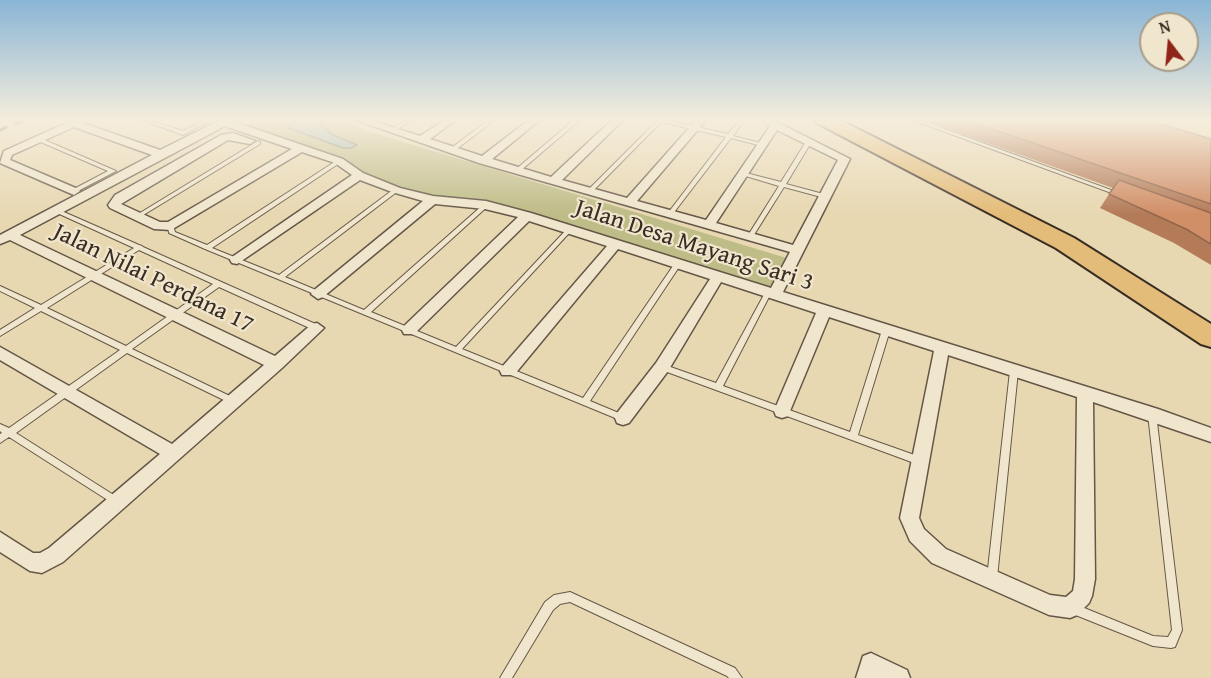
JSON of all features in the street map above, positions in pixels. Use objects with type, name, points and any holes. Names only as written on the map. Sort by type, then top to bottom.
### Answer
[{"type":"highway","points":[[885,151],[1065,243],[1211,337]]},
{"type":"highway","points":[[914,151],[1082,235],[1211,314]]},
{"type":"street","points":[[13,151],[8,153],[4,161],[74,191]]},
{"type":"street","points":[[152,151],[160,154]]},
{"type":"street","points":[[5,238],[167,151]]},
{"type":"street","points":[[201,151],[119,198],[114,205],[158,226],[171,226],[297,151]]},
{"type":"street","name":"Jalan Desa Mayang Sari 3","points":[[309,151],[339,161],[359,175],[396,190],[432,200],[486,205],[526,216],[1152,414],[1211,435]]},
{"type":"street","points":[[454,151],[553,182],[797,250]]},
{"type":"street","points":[[483,160],[495,151]]},
{"type":"street","points":[[553,182],[586,151]]},
{"type":"street","points":[[629,203],[674,151]]},
{"type":"street","points":[[709,225],[758,151]]},
{"type":"street","points":[[771,294],[797,250],[843,159],[827,151]]},
{"type":"street","points":[[237,260],[359,175]]},
{"type":"street","points":[[318,294],[432,200]]},
{"type":"street","points":[[409,330],[526,216]]},
{"type":"street","name":"Jalan Nilai Perdana 17","points":[[5,238],[94,275],[277,364]]},
{"type":"street","points":[[508,371],[614,245]]},
{"type":"street","points":[[623,418],[662,367],[717,278]]},
{"type":"street","points":[[782,411],[824,311]]},
{"type":"street","points":[[0,541],[30,562],[42,563],[56,555],[317,328]]},
{"type":"street","points":[[942,348],[909,518],[917,535],[939,556],[1049,605],[1070,608],[1082,596],[1085,579],[1085,393]]},
{"type":"street","points":[[0,353],[173,453]]},
{"type":"street","points":[[867,678],[871,664],[899,678]]},
{"type":"lane","points":[[65,151],[113,171],[74,191]]},
{"type":"lane","points":[[138,216],[245,151]]},
{"type":"lane","points":[[517,171],[541,151]]},
{"type":"lane","points":[[589,192],[629,151]]},
{"type":"lane","points":[[670,214],[718,151]]},
{"type":"lane","points":[[750,237],[803,151]]},
{"type":"lane","points":[[999,151],[1126,197]]},
{"type":"lane","points":[[207,248],[339,161]]},
{"type":"lane","points":[[742,174],[825,196]]},
{"type":"lane","points":[[280,278],[396,190]]},
{"type":"lane","points":[[365,313],[486,205]]},
{"type":"lane","points":[[57,211],[317,328]]},
{"type":"lane","points":[[171,226],[172,233],[207,248],[623,418]]},
{"type":"lane","points":[[457,350],[569,230]]},
{"type":"lane","points":[[0,333],[140,247]]},
{"type":"lane","points":[[585,402],[678,265]]},
{"type":"lane","points":[[0,439],[219,283]]},
{"type":"lane","points":[[0,288],[39,309],[234,401]]},
{"type":"lane","points":[[718,387],[771,294]]},
{"type":"lane","points":[[853,436],[886,330]]},
{"type":"lane","points":[[662,367],[920,461]]},
{"type":"lane","points":[[992,579],[1014,371]]},
{"type":"lane","points":[[1070,608],[1153,641],[1171,643],[1177,630],[1152,414]]},
{"type":"lane","points":[[0,427],[117,502]]},
{"type":"lane","points":[[506,678],[549,606],[558,599],[570,597],[731,672],[736,678]]},
{"type":"shaded area","points":[[315,151],[432,151],[793,260],[774,298],[492,207],[430,202],[372,184],[342,160]]},
{"type":"building","points":[[1055,151],[1211,151],[1211,204]]},
{"type":"building","points":[[1119,180],[1211,213],[1211,244],[1186,229],[1109,194]]}]
